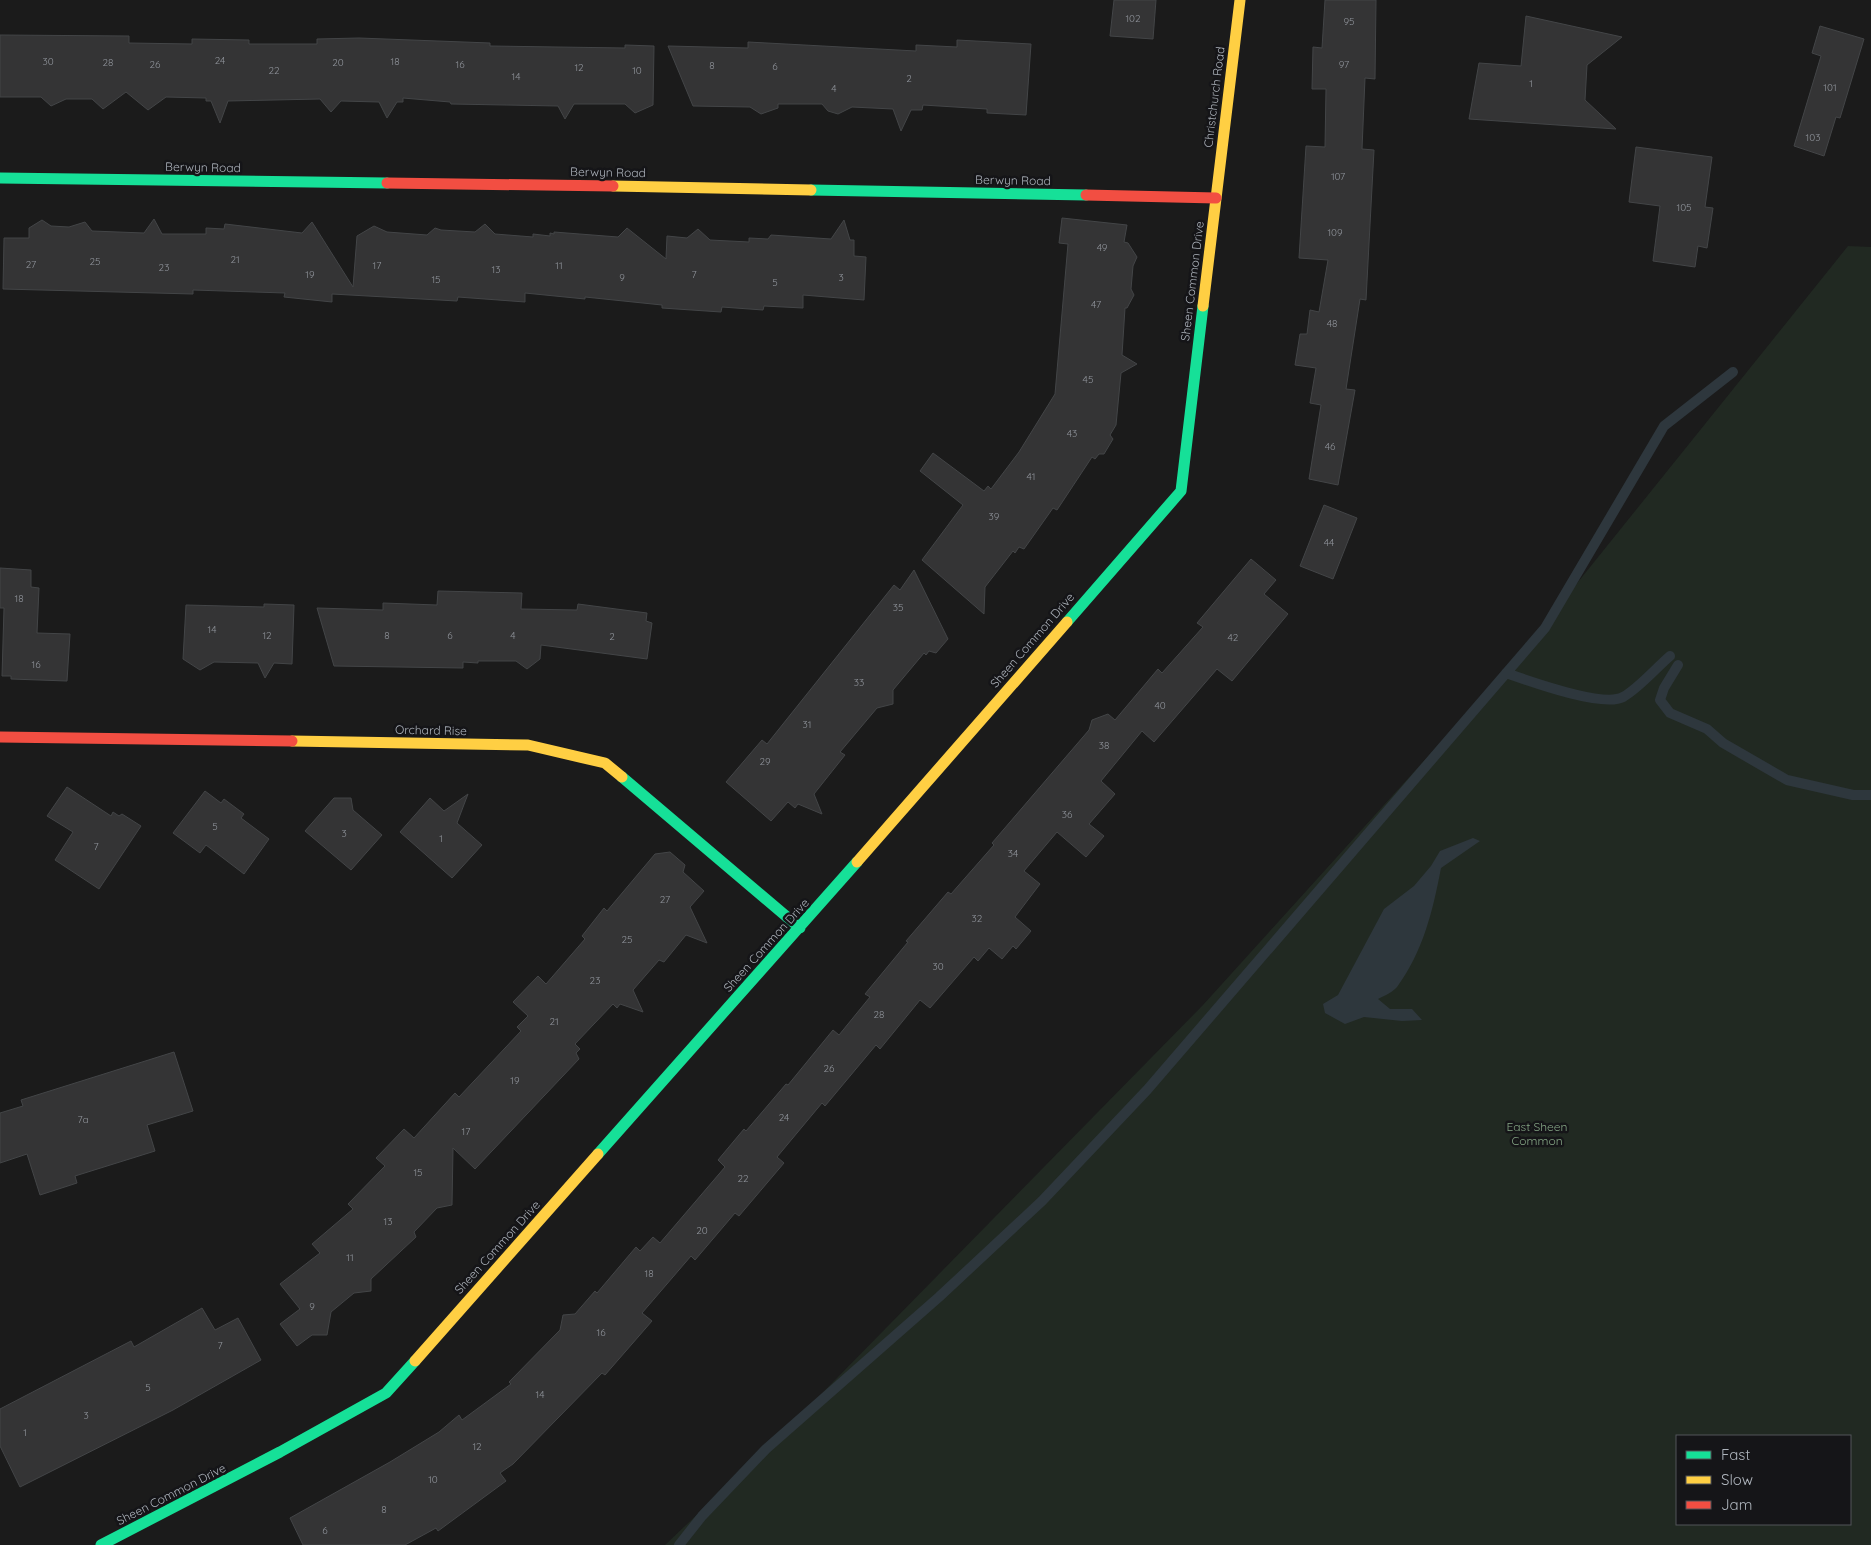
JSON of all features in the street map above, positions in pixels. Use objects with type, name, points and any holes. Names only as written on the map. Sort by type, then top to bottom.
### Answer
[{"type":"street","name":"Christchurch Road","points":[[1216,198],[1240,0]]},
{"type":"street","name":"Berwyn Road","points":[[0,178],[665,187],[1216,198]]},
{"type":"street","name":"Sheen Common Drive","points":[[101,1545],[258,1465],[386,1392],[800,928],[1181,490],[1216,198]]},
{"type":"street","name":"Orchard Rise","points":[[0,737],[528,745],[605,763],[800,928]]},
{"type":"green space","name":"East Sheen Common","points":[[1848,246],[1871,247],[1871,1545],[665,1545],[783,1433],[1203,1005],[1517,658]]},
{"type":"shaded area","points":[[1473,838],[1480,841],[1441,868],[1426,930],[1414,960],[1397,987],[1378,999],[1390,1009],[1412,1009],[1422,1020],[1402,1021],[1364,1017],[1345,1024],[1325,1013],[1323,1004],[1338,995],[1384,909],[1414,886],[1431,866],[1440,851]]},
{"type":"building","points":[[1114,0],[1156,0],[1153,39],[1110,36]]},
{"type":"building","points":[[1325,0],[1376,0],[1375,79],[1365,78],[1362,149],[1374,150],[1366,300],[1360,299],[1346,389],[1355,390],[1338,485],[1309,479],[1321,405],[1310,403],[1316,368],[1295,365],[1300,334],[1307,334],[1310,310],[1319,312],[1328,260],[1299,258],[1306,146],[1325,147],[1326,89],[1312,89],[1313,47],[1322,48]]},
{"type":"building","points":[[1526,16],[1622,37],[1587,65],[1585,100],[1616,129],[1469,119],[1479,63],[1521,66]]},
{"type":"building","points":[[1820,26],[1864,39],[1840,118],[1836,117],[1824,156],[1794,146],[1821,56],[1812,53]]},
{"type":"building","points":[[0,35],[129,36],[129,43],[192,44],[192,39],[249,40],[249,44],[317,44],[317,39],[359,38],[490,43],[490,46],[625,48],[625,45],[654,46],[653,105],[635,113],[625,104],[574,104],[565,119],[558,106],[451,104],[450,102],[403,98],[403,102],[397,102],[387,118],[379,102],[341,101],[331,112],[320,99],[228,101],[220,123],[211,101],[206,101],[206,98],[166,97],[148,110],[126,92],[103,109],[92,99],[66,99],[51,106],[41,97],[0,97]]},
{"type":"building","points":[[957,40],[1031,44],[1026,115],[987,113],[987,109],[923,105],[922,110],[911,110],[901,131],[893,109],[852,107],[838,114],[828,111],[822,104],[778,104],[778,108],[761,114],[750,107],[693,106],[668,46],[748,48],[748,42],[916,51],[916,45],[957,47]]},
{"type":"building","points":[[1636,147],[1712,157],[1705,207],[1713,208],[1707,248],[1698,246],[1695,267],[1653,261],[1660,206],[1629,202]]},
{"type":"building","points":[[1062,218],[1127,225],[1124,242],[1128,243],[1137,257],[1133,266],[1131,289],[1134,295],[1127,308],[1125,308],[1122,355],[1137,364],[1121,373],[1116,425],[1110,435],[1113,439],[1104,454],[1099,454],[1095,459],[1092,457],[1057,510],[1053,508],[1024,549],[1019,547],[1015,553],[1013,551],[985,587],[984,614],[922,560],[963,505],[920,471],[933,453],[984,491],[988,486],[991,489],[1019,452],[1055,394],[1068,244],[1059,243]]},
{"type":"building","points":[[154,219],[162,234],[206,234],[206,228],[224,229],[225,224],[302,233],[312,222],[353,287],[357,236],[374,226],[387,232],[427,235],[435,228],[475,232],[485,224],[495,234],[533,237],[533,234],[550,236],[550,233],[554,234],[554,232],[618,237],[627,228],[666,259],[667,236],[687,238],[698,229],[710,240],[749,242],[749,238],[768,239],[771,235],[831,239],[844,220],[850,240],[854,240],[854,256],[866,257],[864,300],[803,295],[803,308],[764,306],[763,310],[722,307],[721,312],[662,308],[662,305],[585,297],[585,299],[525,293],[525,302],[458,297],[457,301],[332,294],[332,302],[284,297],[285,293],[193,290],[193,294],[3,289],[4,238],[29,238],[29,228],[42,220],[51,226],[69,227],[85,222],[92,231],[144,233]]},
{"type":"building","points":[[1324,505],[1357,518],[1333,579],[1300,566]]},
{"type":"building","points":[[1251,559],[1276,580],[1264,594],[1288,614],[1232,681],[1217,669],[1154,742],[1142,731],[1101,781],[1115,794],[1089,824],[1104,836],[1086,857],[1057,832],[1024,871],[1040,884],[1015,917],[1031,931],[1016,949],[1013,946],[1002,959],[989,948],[978,961],[974,957],[930,1008],[920,1000],[880,1049],[876,1045],[825,1106],[822,1103],[777,1157],[784,1163],[739,1216],[735,1213],[695,1260],[691,1256],[642,1313],[652,1321],[605,1375],[602,1373],[513,1464],[500,1473],[506,1481],[438,1531],[436,1528],[405,1545],[303,1545],[290,1518],[390,1462],[439,1432],[459,1415],[462,1420],[511,1384],[509,1382],[560,1330],[563,1315],[575,1314],[595,1291],[597,1293],[636,1247],[640,1251],[653,1237],[660,1243],[725,1167],[718,1160],[744,1129],[746,1131],[786,1084],[788,1085],[833,1030],[839,1035],[870,997],[865,994],[908,942],[906,941],[948,892],[951,894],[994,845],[992,843],[1089,730],[1092,720],[1108,714],[1115,720],[1158,669],[1162,673],[1203,627],[1197,623]]},
{"type":"building","points":[[0,568],[31,570],[31,587],[39,588],[37,633],[70,634],[67,681],[11,679],[11,676],[2,676],[4,608],[0,608]]},
{"type":"building","points":[[914,570],[948,639],[936,653],[929,651],[926,655],[924,653],[893,690],[893,704],[877,708],[840,752],[845,755],[814,794],[822,814],[798,804],[795,808],[788,802],[771,821],[726,782],[762,740],[767,744],[894,585],[900,590]]},
{"type":"building","points":[[438,591],[522,593],[521,609],[577,610],[578,604],[647,613],[646,621],[652,623],[647,659],[541,645],[540,659],[527,669],[516,661],[463,662],[463,668],[334,666],[317,608],[383,610],[383,603],[437,605]]},
{"type":"building","points":[[264,604],[294,605],[292,664],[274,663],[265,678],[258,663],[214,662],[200,670],[183,659],[186,605],[264,607]]},
{"type":"building","points":[[67,787],[111,816],[113,812],[119,816],[122,814],[141,826],[99,889],[55,860],[73,832],[47,816]]},
{"type":"building","points":[[205,791],[221,803],[224,799],[244,814],[241,818],[269,839],[244,874],[206,845],[200,853],[173,833]]},
{"type":"building","points":[[468,794],[457,823],[482,845],[452,878],[400,832],[430,798],[444,811]]},
{"type":"building","points":[[334,798],[351,798],[353,810],[382,835],[351,870],[305,831]]},
{"type":"building","points":[[670,852],[685,865],[683,872],[704,891],[690,907],[707,943],[686,935],[664,962],[659,960],[633,990],[643,1012],[620,1004],[617,1008],[613,1004],[575,1044],[580,1049],[576,1053],[579,1059],[475,1169],[453,1148],[452,1205],[437,1208],[414,1232],[416,1237],[371,1279],[371,1291],[354,1293],[331,1312],[327,1335],[312,1335],[297,1346],[280,1324],[300,1309],[280,1284],[320,1253],[312,1244],[353,1209],[348,1204],[385,1166],[376,1158],[404,1129],[414,1138],[455,1093],[459,1097],[521,1031],[517,1027],[528,1016],[513,1002],[538,976],[546,984],[585,939],[582,936],[604,908],[607,911],[655,854]]},
{"type":"building","points":[[174,1052],[193,1111],[147,1125],[155,1151],[75,1176],[77,1183],[40,1195],[27,1154],[0,1163],[0,1113],[23,1106],[21,1100]]},
{"type":"building","points":[[202,1308],[215,1330],[238,1318],[261,1360],[173,1410],[20,1487],[0,1446],[0,1409],[131,1341],[134,1347]]},
{"type":"waterway","points":[[679,1545],[702,1516],[766,1449],[939,1297],[1042,1201],[1147,1090],[1545,628],[1664,426],[1733,372]]},
{"type":"waterway","points":[[1506,673],[1566,692],[1600,699],[1613,699],[1623,697],[1635,689],[1670,656]]},
{"type":"waterway","points":[[1678,665],[1664,688],[1660,700],[1670,713],[1707,729],[1723,743],[1787,780],[1853,795],[1871,795]]},
{"type":"traffic: fast","points":[[0,178],[387,183]]},
{"type":"traffic: fast","points":[[811,190],[1086,195]]},
{"type":"traffic: fast","points":[[1067,622],[1181,491],[1203,306]]},
{"type":"traffic: fast","points":[[622,777],[800,928]]},
{"type":"traffic: fast","points":[[598,1154],[857,862]]},
{"type":"traffic: fast","points":[[101,1545],[280,1452],[386,1393],[415,1361]]},
{"type":"traffic: slow","points":[[1203,306],[1240,0]]},
{"type":"traffic: slow","points":[[613,186],[811,190]]},
{"type":"traffic: slow","points":[[857,862],[1067,622]]},
{"type":"traffic: slow","points":[[292,741],[528,745],[605,763],[622,777]]},
{"type":"traffic: slow","points":[[415,1361],[598,1154]]},
{"type":"traffic: jam","points":[[387,183],[613,186]]},
{"type":"traffic: jam","points":[[1086,195],[1216,198]]},
{"type":"traffic: jam","points":[[0,737],[292,741]]}]
